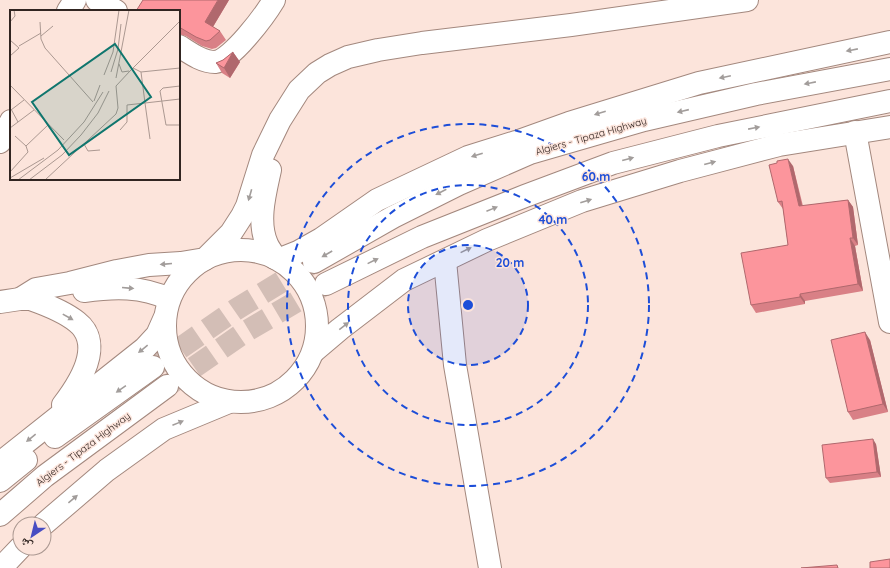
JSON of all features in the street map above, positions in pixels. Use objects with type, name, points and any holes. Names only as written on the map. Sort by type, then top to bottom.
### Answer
[{"type":"main road","points":[[69,10],[75,0]]},
{"type":"main road","points":[[97,0],[114,10]]},
{"type":"main road","points":[[180,47],[203,60],[217,62],[232,52],[266,14],[274,0]]},
{"type":"main road","points":[[0,463],[145,348],[157,335],[178,283],[190,269],[205,259],[231,233],[242,216],[247,206],[263,156],[280,120],[299,90],[317,73],[348,57],[378,50],[422,43],[571,26],[736,1]]},
{"type":"main road","points":[[275,258],[283,258],[298,252],[321,239],[377,200],[468,157],[569,123],[699,83],[890,42]]},
{"type":"main road","name":"Algiers - Tipaza Highway","points":[[314,262],[393,217],[459,184],[530,153],[652,118],[756,94],[890,68]]},
{"type":"main road","points":[[326,284],[422,237],[613,163],[718,136],[890,101]]},
{"type":"main road","points":[[275,258],[267,244],[263,227],[266,189],[280,120]]},
{"type":"main road","points":[[0,142],[10,124]]},
{"type":"main road","points":[[314,351],[404,280],[487,240],[582,201],[680,171],[779,145],[890,127]]},
{"type":"main road","points":[[855,132],[890,322]]},
{"type":"main road","points":[[18,300],[36,289],[70,283],[118,271],[149,265],[181,263],[205,259],[222,252],[240,250],[258,252],[275,258],[291,268],[303,281],[312,297],[317,315],[318,333],[314,351],[304,370],[290,386],[271,397],[250,403],[229,402],[210,396],[194,386],[180,372],[170,355],[165,337],[167,308]]},
{"type":"main road","points":[[444,261],[455,365],[490,568]]},
{"type":"main road","points":[[18,300],[101,288],[125,288],[148,291],[167,308]]},
{"type":"main road","points":[[18,300],[51,307],[78,322],[87,332],[89,348],[87,365],[75,389],[50,422]]},
{"type":"main road","points":[[0,481],[68,427],[153,367]]},
{"type":"main road","name":"Algiers - Tipaza Highway","points":[[0,515],[45,476],[167,386]]},
{"type":"main road","points":[[52,517],[107,470],[164,429],[229,402]]},
{"type":"main road","points":[[1,568],[12,556]]},
{"type":"building","points":[[143,0],[218,0],[205,22],[220,31],[210,40],[206,41],[180,28],[180,10],[137,10]]},
{"type":"building","points":[[233,52],[224,68],[216,63],[223,60]]},
{"type":"building","points":[[788,159],[799,206],[848,200],[853,238],[850,238],[858,284],[800,294],[800,297],[751,305],[741,253],[788,245],[782,201],[778,202],[769,165],[777,163],[777,161]]},
{"type":"building","points":[[865,332],[883,404],[848,412],[831,340]]},
{"type":"building","points":[[873,439],[877,472],[826,478],[822,445]]},
{"type":"building","points":[[890,559],[890,568],[870,568],[870,562]]},
{"type":"building","points":[[837,565],[838,568],[801,568]]},
{"type":"tunnel","points":[[153,367],[235,310],[314,262]]},
{"type":"tunnel","points":[[167,386],[245,332],[326,284]]}]
